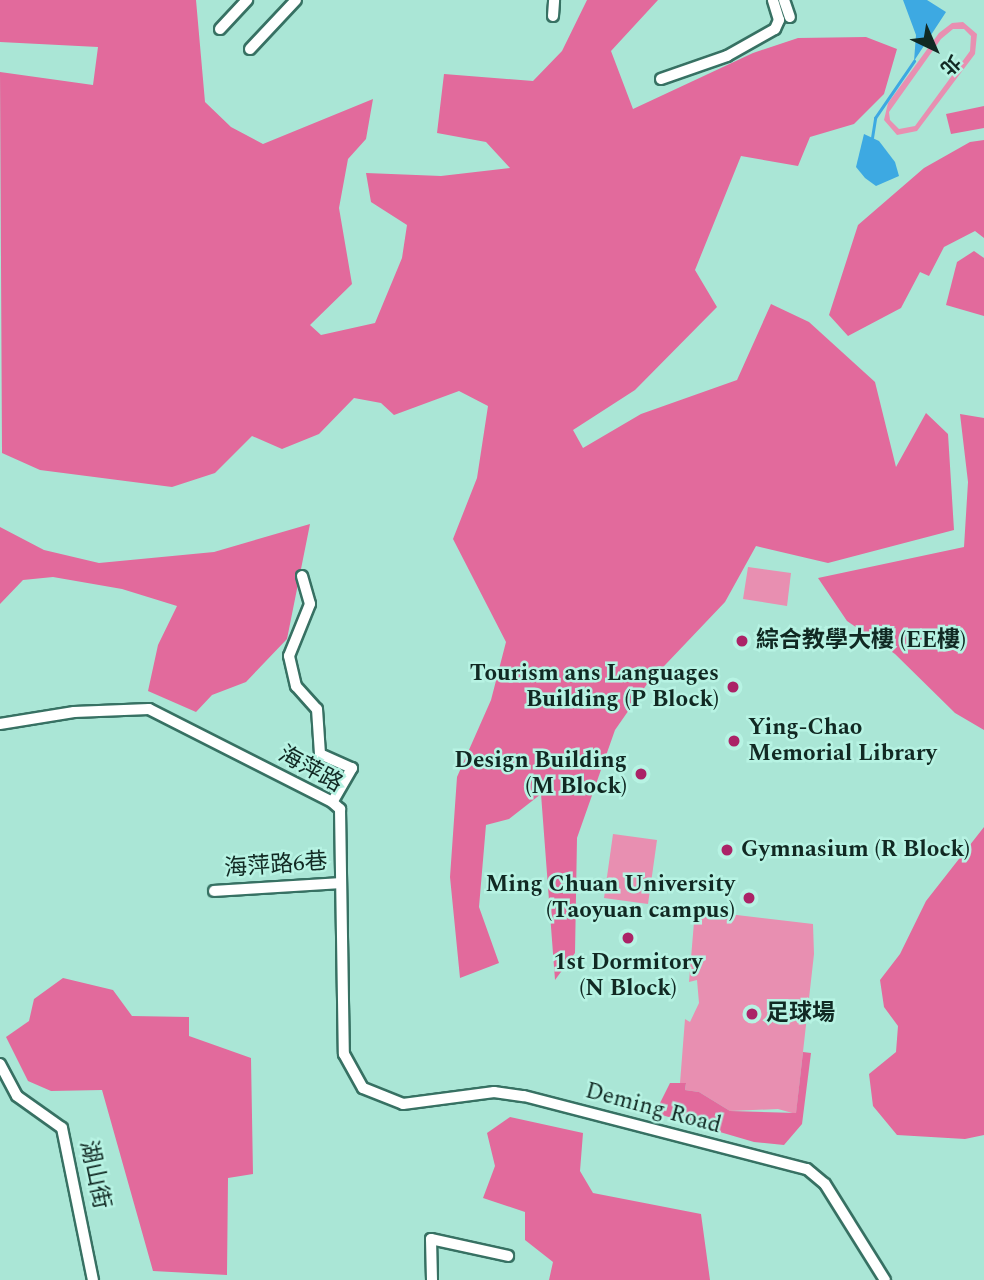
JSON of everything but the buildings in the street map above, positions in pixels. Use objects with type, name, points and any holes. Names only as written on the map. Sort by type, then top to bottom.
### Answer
[{"type":"street","points":[[220,29],[247,0]]},
{"type":"street","points":[[250,49],[296,0]]},
{"type":"street","points":[[553,16],[554,0]]},
{"type":"street","points":[[661,79],[727,56],[775,29],[779,20],[773,0]]},
{"type":"street","points":[[784,0],[790,17]]},
{"type":"street","points":[[302,576],[310,604],[289,656],[296,686],[317,709],[320,754],[352,768],[332,802]]},
{"type":"street","name":"海萍路","points":[[0,724],[74,712],[149,709],[332,802],[340,809],[344,1054],[357,1084]]},
{"type":"street","name":"海萍路6巷","points":[[214,891],[341,883]]},
{"type":"street","name":"湖山街","points":[[0,1064],[17,1096],[62,1128],[93,1280]]},
{"type":"street","name":"Deming Road","points":[[357,1084],[403,1104],[494,1092],[524,1096],[807,1168],[825,1184],[885,1280]]},
{"type":"street","points":[[432,1280],[431,1239],[508,1256]]},
{"type":"shaded area","points":[[0,0],[196,0],[205,102],[231,127],[263,144],[373,99],[366,139],[348,159],[339,208],[352,284],[310,325],[321,335],[375,323],[402,258],[407,225],[371,202],[366,173],[441,176],[510,168],[486,142],[437,133],[444,74],[533,81],[562,51],[587,0],[658,0],[611,51],[633,109],[753,53],[798,38],[866,37],[897,49],[884,94],[854,124],[810,137],[798,166],[741,156],[695,270],[717,307],[635,390],[573,430],[583,448],[641,414],[737,380],[771,304],[809,322],[875,382],[896,467],[926,413],[948,434],[954,530],[828,563],[756,546],[725,602],[647,684],[615,730],[577,838],[575,953],[555,980],[541,794],[509,819],[486,825],[479,907],[499,963],[460,978],[450,877],[457,777],[491,700],[506,642],[453,539],[477,478],[488,406],[459,391],[394,415],[381,403],[354,398],[319,434],[282,449],[252,436],[215,473],[172,487],[40,470],[2,453],[0,72],[93,85],[98,47],[0,42]]},
{"type":"shaded area","points":[[963,22],[977,34],[975,54],[917,131],[897,135],[884,120],[888,103],[939,33],[952,23]],"holes":[[[953,29],[964,29],[971,36],[970,51],[915,126],[899,129],[890,120],[889,112],[941,39]]]},
{"type":"shaded area","points":[[984,106],[984,128],[951,134],[946,114]]},
{"type":"shaded area","points":[[984,140],[984,238],[975,231],[944,247],[929,276],[920,272],[901,308],[848,336],[829,315],[858,225],[924,168],[970,142]]},
{"type":"shaded area","points":[[974,251],[984,258],[984,316],[946,305],[957,262]]},
{"type":"shaded area","points":[[960,414],[984,418],[984,730],[955,713],[895,654],[847,621],[818,578],[964,547],[968,482]]},
{"type":"shaded area","points":[[310,524],[287,639],[246,682],[212,695],[196,712],[148,691],[158,645],[177,606],[122,589],[53,577],[23,580],[0,604],[0,527],[44,550],[99,563],[214,552]]},
{"type":"shaded area","points":[[748,567],[791,573],[787,606],[743,599]]},
{"type":"shaded area","points":[[984,827],[984,1135],[965,1139],[897,1135],[873,1106],[869,1074],[896,1052],[898,1026],[884,1007],[880,980],[900,954],[926,901]]},
{"type":"shaded area","points":[[613,834],[657,840],[648,904],[604,898]]},
{"type":"shaded area","points":[[695,910],[813,924],[814,954],[796,1114],[778,1109],[730,1111],[699,1092],[685,1090],[686,1084],[680,1083],[685,1019],[690,1022],[699,1003],[697,980],[689,982]]},
{"type":"shaded area","points":[[63,978],[113,990],[132,1016],[189,1017],[189,1036],[251,1058],[253,1174],[228,1178],[227,1275],[153,1271],[102,1090],[51,1091],[28,1081],[6,1037],[29,1021],[34,999]]},
{"type":"shaded area","points":[[803,1052],[811,1053],[802,1124],[784,1145],[754,1142],[655,1113],[670,1083],[686,1083],[685,1090],[699,1092],[730,1111],[796,1113]]},
{"type":"shaded area","points":[[510,1117],[583,1133],[580,1171],[593,1193],[701,1214],[710,1280],[549,1280],[553,1262],[525,1240],[525,1212],[483,1198],[495,1166],[487,1133]]},
{"type":"water","points":[[903,0],[927,0],[946,12],[914,61],[916,35]]},
{"type":"water","points":[[864,134],[879,141],[895,162],[899,176],[876,186],[865,178],[856,167]]},
{"type":"waterway","points":[[872,138],[875,118],[914,61]]},
{"type":"place","name":"綜合教學大樓 (EE樓)","points":[[742,641]]},
{"type":"place","name":"Tourism ans Languages Building (P Block)","points":[[733,687]]},
{"type":"place","name":"Ying-Chao Memorial Library","points":[[734,741]]},
{"type":"place","name":"Design Building (M Block)","points":[[641,774]]},
{"type":"place","name":"Gymnasium (R Block)","points":[[727,850]]},
{"type":"place","name":"Ming Chuan University (Taoyuan campus)","points":[[749,898]]},
{"type":"place","name":"1st Dormitory (N Block)","points":[[628,938]]},
{"type":"place","name":"足球場","points":[[752,1014]]}]
